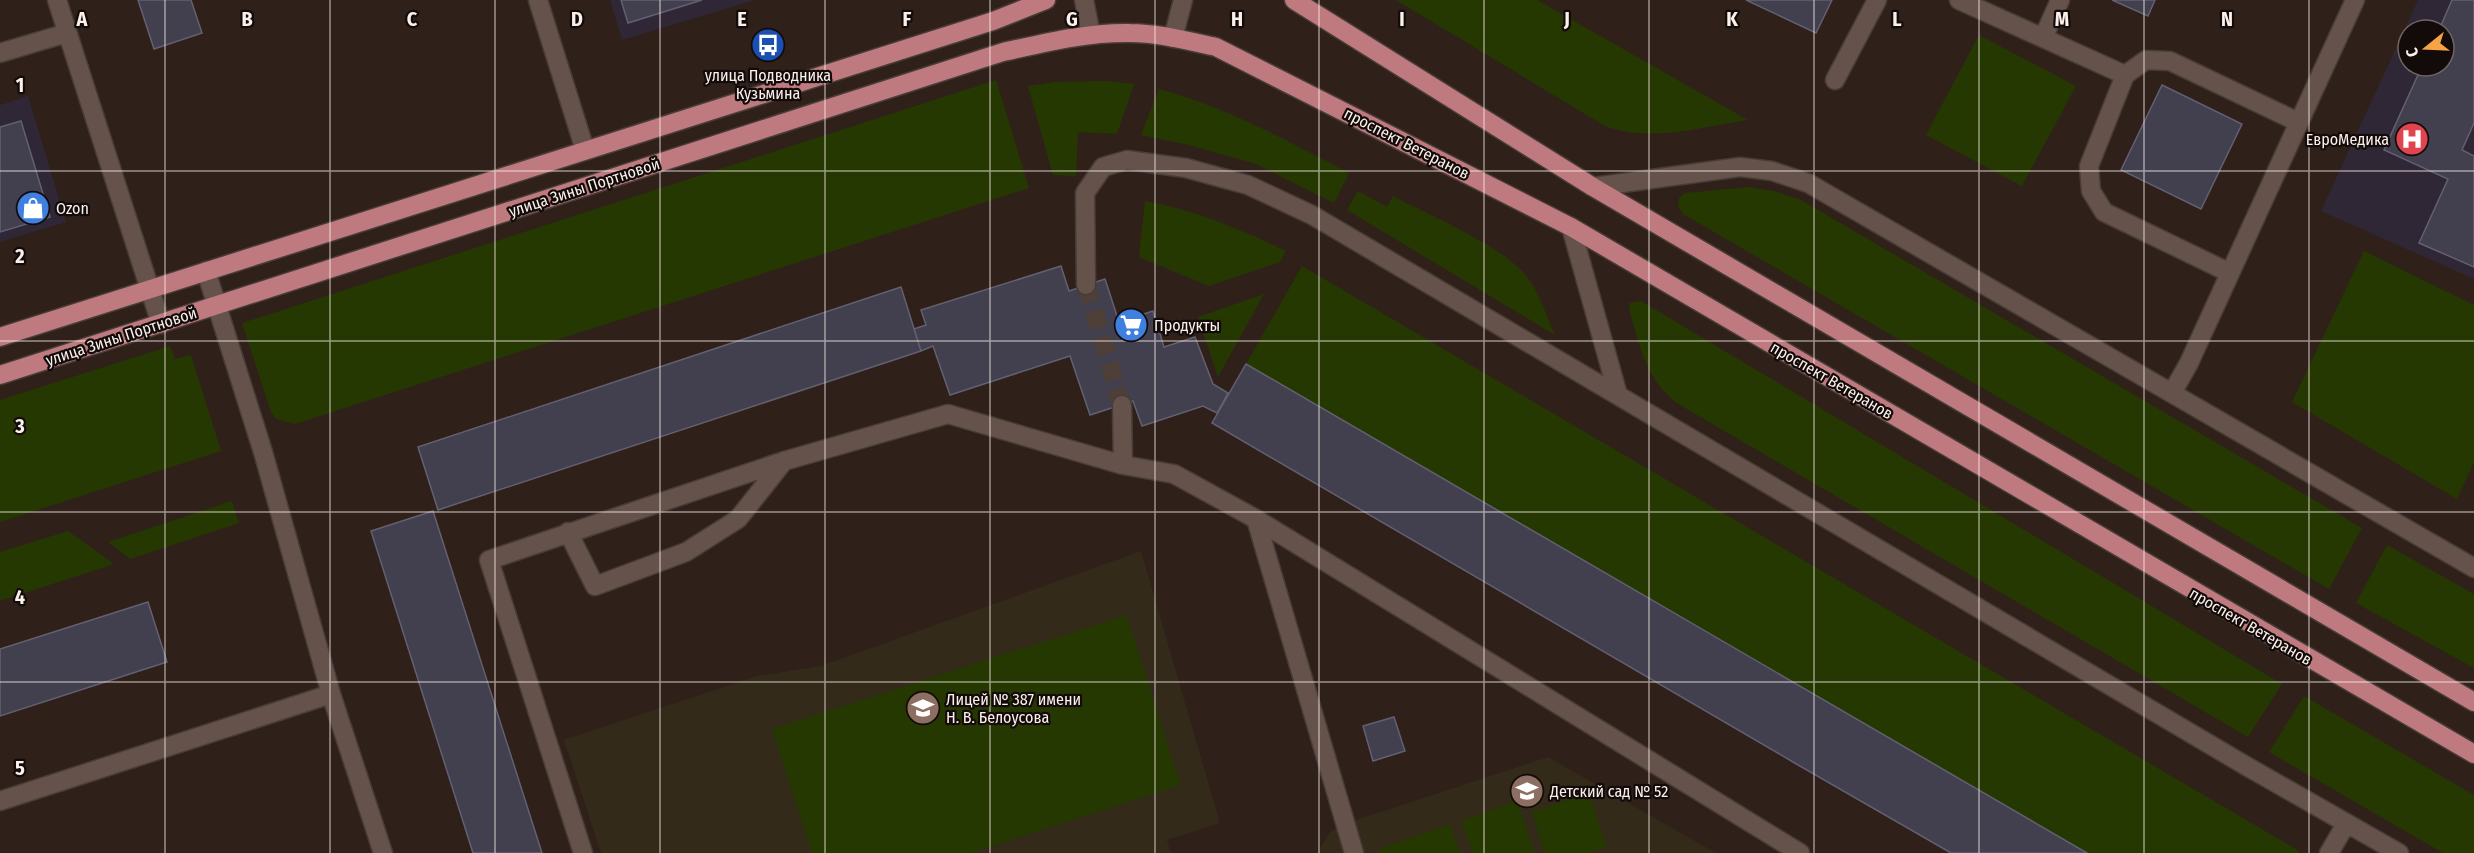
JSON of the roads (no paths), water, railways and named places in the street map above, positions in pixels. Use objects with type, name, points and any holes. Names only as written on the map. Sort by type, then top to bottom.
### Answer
[{"type":"main road","name":"улица Зины Портновой","points":[[0,337],[993,21],[1047,0]]},
{"type":"main road","points":[[1294,0],[1593,187],[2474,702]]},
{"type":"main road","name":"улица Зины Портновой","points":[[0,375],[1003,52],[1091,35],[1130,33],[1173,38]]},
{"type":"main road","name":"проспект Ветеранов","points":[[1173,38],[1216,47],[1571,227],[2474,754]]},
{"type":"street","points":[[57,0],[160,324]]},
{"type":"street","points":[[538,0],[585,150]]},
{"type":"street","points":[[1084,0],[1091,35]]},
{"type":"street","points":[[1173,38],[1183,0]]},
{"type":"street","points":[[1835,80],[1877,0]]},
{"type":"street","points":[[1959,0],[2044,36],[2126,75]]},
{"type":"street","points":[[2044,36],[2060,0]]},
{"type":"street","points":[[2172,393],[2189,363],[2355,0]]},
{"type":"street","points":[[0,53],[67,33]]},
{"type":"street","points":[[2230,273],[2104,212],[2091,191],[2089,166],[2126,75],[2146,60],[2170,62],[2298,122]]},
{"type":"street","points":[[1086,285],[1085,193],[1103,167],[1127,160],[1186,168],[1248,185],[1312,215],[2346,824],[2399,853]]},
{"type":"street","points":[[1593,187],[1740,167],[1773,171],[1808,183],[2474,568]]},
{"type":"street","points":[[1571,227],[1618,395]]},
{"type":"street","points":[[206,271],[263,452],[330,694],[383,853]]},
{"type":"street","points":[[1122,405],[1123,465]]},
{"type":"street","points":[[583,853],[489,560],[784,460],[948,414],[1123,465],[1174,474],[1256,519],[1800,853]]},
{"type":"street","points":[[568,532],[595,586],[686,552],[738,519],[784,460]]},
{"type":"street","points":[[1256,519],[1354,853]]},
{"type":"street","points":[[0,801],[330,694]]},
{"type":"street","points":[[2329,853],[2346,824]]},
{"type":"tunnel","points":[[1086,285],[1122,405]]},
{"type":"place","name":"улица Подводника Кузьмина","points":[[768,45]]},
{"type":"place","name":"ЕвроМедика","points":[[2412,139]]},
{"type":"place","name":"Ozon","points":[[33,208]]},
{"type":"place","name":"Продукты","points":[[1131,325]]},
{"type":"place","name":"Лицей № 387 имени Н. В. Белоусова","points":[[923,708]]},
{"type":"place","name":"Детский сад № 52","points":[[1527,791]]}]
